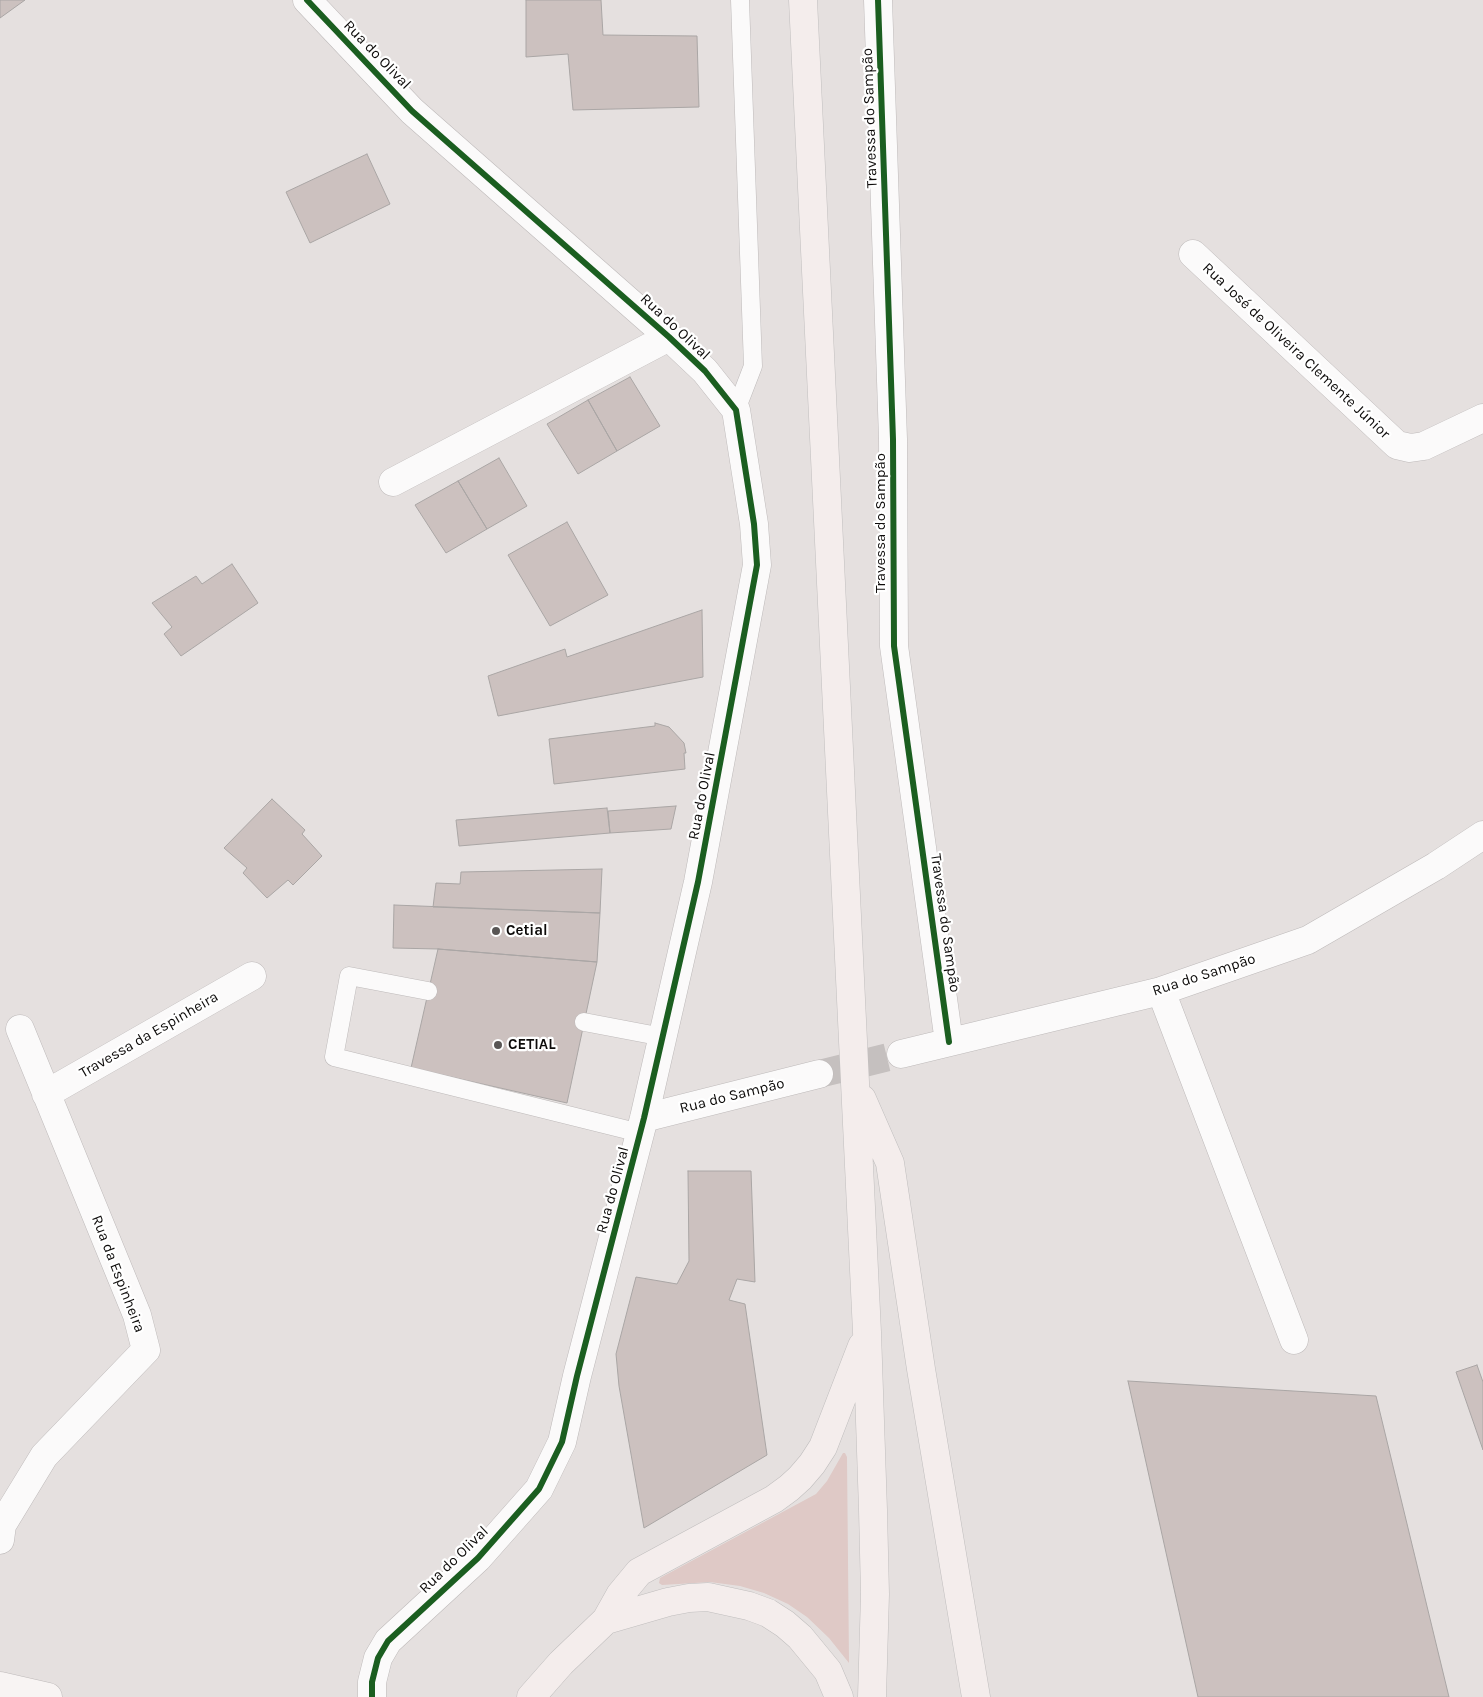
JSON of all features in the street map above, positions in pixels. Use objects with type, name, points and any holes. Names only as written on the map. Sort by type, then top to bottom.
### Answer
[{"type":"main road","points":[[803,0],[867,1332],[875,1594],[872,1697]]},
{"type":"main road","points":[[855,1082],[890,1163],[931,1428],[976,1697]]},
{"type":"main road","points":[[532,1697],[561,1663],[606,1620],[620,1595],[639,1572],[774,1499],[800,1478],[823,1447],[867,1332]]},
{"type":"main road","points":[[606,1620],[668,1602],[689,1598],[708,1597],[749,1606],[774,1617],[800,1637],[828,1671],[840,1697]]},
{"type":"main road","points":[[0,1686],[48,1697]]},
{"type":"street","name":"Rua do Olival","points":[[307,0],[412,110],[705,371],[736,410],[754,524],[757,565],[698,882],[642,1126],[562,1442],[539,1489],[478,1558],[388,1640],[378,1658],[372,1682],[372,1697]]},
{"type":"street","name":"Travessa do Sampão","points":[[878,0],[893,439],[894,646],[949,1042]]},
{"type":"street","name":"Rua José de Oliveira Clemente Júnior","points":[[1193,254],[1397,445],[1410,448],[1424,446],[1483,418]]},
{"type":"street","points":[[392,482],[669,337]]},
{"type":"street","name":"Rua do Sampão","points":[[901,1054],[1161,991],[1308,940],[1436,866],[1483,835]]},
{"type":"street","name":"Travessa da Espinheira","points":[[46,1094],[252,976]]},
{"type":"street","points":[[1161,991],[1294,1340]]},
{"type":"street","name":"Rua da Espinheira","points":[[0,1540],[2,1525],[44,1456],[146,1350],[136,1315],[20,1029]]},
{"type":"street","name":"Rua do Sampão","points":[[642,1126],[820,1074]]},
{"type":"lane","points":[[736,410],[753,366],[740,0]]},
{"type":"lane","points":[[428,991],[349,976],[334,1057],[642,1126]]},
{"type":"lane","points":[[584,1022],[663,1037]]},
{"type":"shaded area","points":[[843,1453],[847,1457],[849,1663],[829,1638],[807,1617],[788,1604],[764,1593],[740,1586],[710,1582],[662,1585],[659,1583],[660,1578],[816,1494],[827,1481]]},
{"type":"building","points":[[0,0],[25,0],[0,18]]},
{"type":"building","points":[[526,0],[601,0],[603,35],[697,36],[699,107],[573,110],[568,54],[526,57]]},
{"type":"building","points":[[367,154],[390,204],[310,243],[286,192]]},
{"type":"building","points":[[630,377],[660,426],[617,451],[588,400]]},
{"type":"building","points":[[588,400],[617,451],[578,474],[547,424]]},
{"type":"building","points":[[499,458],[527,506],[487,529],[458,481]]},
{"type":"building","points":[[458,481],[487,529],[446,553],[415,505]]},
{"type":"building","points":[[567,522],[608,595],[550,626],[508,555]]},
{"type":"building","points":[[232,564],[258,603],[181,656],[164,634],[172,627],[152,603],[196,576],[202,584]]},
{"type":"building","points":[[702,610],[703,677],[498,716],[488,676],[565,649],[567,657]]},
{"type":"building","points":[[655,723],[669,727],[684,743],[686,753],[684,753],[685,769],[554,784],[549,739],[655,726]]},
{"type":"building","points":[[272,799],[305,830],[302,834],[322,856],[293,885],[288,880],[267,898],[243,873],[247,868],[224,848]]},
{"type":"building","points":[[676,806],[671,829],[610,833],[608,811]]},
{"type":"building","points":[[607,808],[610,833],[459,846],[456,820]]},
{"type":"building","points":[[602,869],[600,913],[433,907],[436,883],[460,884],[461,872]]},
{"type":"building","name":"Cetial","points":[[394,905],[600,913],[597,962],[438,949],[393,948]]},
{"type":"building","name":"CETIAL","points":[[438,949],[597,962],[567,1103],[411,1068]]},
{"type":"building","points":[[688,1171],[751,1171],[755,1282],[737,1279],[729,1300],[745,1304],[767,1455],[644,1528],[619,1386],[616,1354],[636,1277],[677,1284],[689,1261]]},
{"type":"building","points":[[1477,1365],[1483,1382],[1483,1450],[1456,1372]]},
{"type":"building","points":[[1128,1381],[1376,1396],[1449,1697],[1198,1697]]},
{"type":"tunnel","points":[[819,1074],[901,1054]]},
{"type":"cycle path","points":[[307,0],[412,111],[669,337],[705,371],[736,410],[754,524],[757,565],[698,882],[644,1118],[577,1376],[562,1442],[539,1489],[478,1558],[388,1641],[378,1658],[372,1682],[372,1697]]},
{"type":"cycle path","points":[[878,0],[893,439],[894,646],[949,1042]]},
{"type":"place","name":"Cetial","points":[[496,931]]},
{"type":"place","name":"CETIAL","points":[[498,1045]]}]
